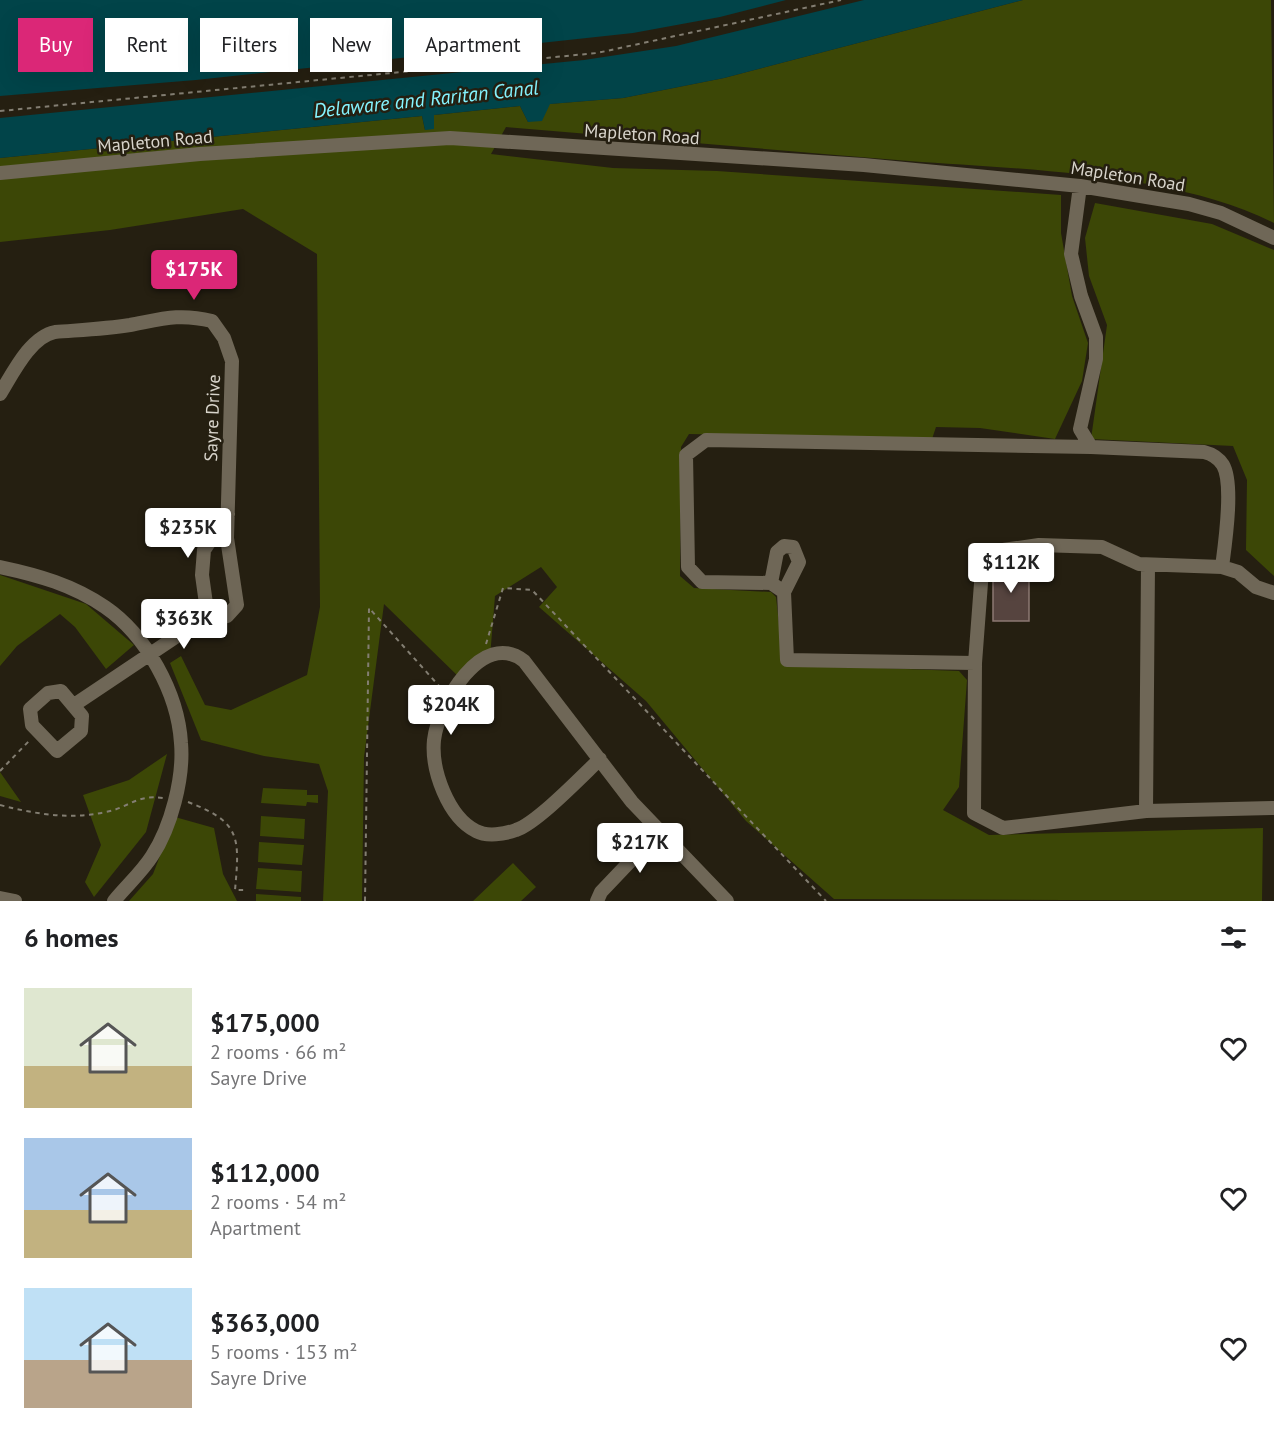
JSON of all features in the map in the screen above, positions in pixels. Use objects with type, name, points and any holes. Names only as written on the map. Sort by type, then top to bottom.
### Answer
[{"type":"street","name":"Mapleton Road","points":[[0,174],[200,154],[450,138],[864,165],[1080,186],[1189,204],[1221,213],[1274,238]]},
{"type":"street","points":[[1080,186],[1071,254],[1081,296],[1096,338],[1096,359],[1080,429],[1091,447]]},
{"type":"street","name":"Sayre Drive","points":[[0,394],[30,349],[47,334],[129,325],[168,316],[190,316],[212,321],[224,338],[232,361],[227,538],[237,605],[226,616],[201,620],[74,705]]},
{"type":"street","points":[[784,592],[771,583],[702,582],[688,567],[686,455],[706,440],[1091,447],[1204,452],[1214,455],[1224,466],[1226,538],[1222,567]]},
{"type":"street","points":[[208,618],[202,575],[204,550],[228,514]]},
{"type":"street","points":[[1274,593],[1256,587],[1238,572],[1222,567],[1138,564],[1102,547],[1039,545],[989,552],[982,570],[975,663],[974,813],[1003,828],[1146,811],[1274,807]]},
{"type":"street","points":[[771,583],[777,552],[784,546],[794,548],[799,562],[784,592],[787,660],[975,663]]},
{"type":"street","points":[[1146,811],[1148,565]]},
{"type":"street","points":[[0,567],[33,573],[73,588],[107,609],[136,636],[165,682],[182,743],[174,798],[166,826],[152,856],[114,901]]},
{"type":"street","points":[[600,759],[519,829],[493,835],[477,832],[452,807],[438,775],[434,742],[442,708],[448,697],[482,659],[500,652],[509,653],[524,661],[600,759],[632,802],[727,901]]},
{"type":"street","points":[[61,692],[74,705],[82,716],[81,731],[54,750],[32,725],[30,709],[48,693],[61,692]]},
{"type":"street","points":[[597,901],[601,892],[659,831]]},
{"type":"street","points":[[0,898],[15,901]]},
{"type":"path","points":[[0,111],[597,53],[842,0]]},
{"type":"path","points":[[482,659],[503,588],[531,590],[826,901]]},
{"type":"path","points":[[365,901],[369,608],[448,697]]},
{"type":"path","points":[[0,771],[14,753],[35,736]]},
{"type":"path","points":[[0,805],[40,815],[84,815],[116,809],[134,800],[158,797],[163,798],[160,808]]},
{"type":"path","points":[[174,798],[207,809],[222,817],[230,825],[236,844],[235,890],[245,890]]},
{"type":"green space","points":[[1023,0],[1271,0],[1274,223],[1234,206],[1191,193],[1096,176],[1047,171],[506,127],[491,154],[613,168],[717,171],[1061,195],[1061,233],[1072,296],[1088,343],[1082,381],[1055,439],[980,428],[936,427],[932,439],[689,434],[681,447],[680,576],[694,588],[771,592],[776,597],[783,660],[799,665],[959,671],[967,680],[959,787],[943,810],[989,835],[1263,828],[1262,901],[834,899],[746,821],[646,701],[539,607],[557,587],[541,567],[495,596],[490,657],[462,680],[384,604],[364,757],[362,901],[323,901],[328,791],[319,764],[264,756],[201,740],[170,663],[181,656],[205,705],[231,710],[307,675],[320,607],[317,254],[243,209],[110,230],[0,242],[0,158],[422,116],[425,130],[434,115],[520,106],[528,122],[549,104],[623,98],[724,78]]},
{"type":"green space","points":[[1095,203],[1212,224],[1274,250],[1274,576],[1246,550],[1247,480],[1233,446],[1091,439],[1107,325],[1089,276],[1085,238]]},
{"type":"green space","points":[[0,575],[86,604],[134,645],[106,669],[75,627],[60,614],[17,646],[0,666]]},
{"type":"green space","points":[[167,754],[146,832],[94,897],[85,882],[101,845],[83,795],[129,780]]},
{"type":"green space","points":[[0,772],[21,802],[0,796]]},
{"type":"green space","points":[[263,788],[307,790],[307,795],[318,795],[318,803],[307,802],[306,806],[261,803]]},
{"type":"green space","points":[[261,816],[305,819],[304,839],[260,836]]},
{"type":"green space","points":[[175,817],[214,828],[223,874],[237,901],[129,901],[153,874]]},
{"type":"green space","points":[[259,842],[304,845],[302,865],[258,862]]},
{"type":"green space","points":[[513,863],[536,887],[521,901],[473,901]]},
{"type":"green space","points":[[258,868],[302,871],[301,892],[256,889]]},
{"type":"green space","points":[[256,894],[301,897],[301,901],[256,901]]},
{"type":"water","points":[[0,0],[786,0],[720,17],[633,33],[542,43],[542,18],[404,18],[404,58],[392,59],[392,18],[310,18],[310,68],[298,69],[298,18],[200,18],[200,72],[270,72],[0,96]]},
{"type":"water","name":"Delaware and Raritan Canal","points":[[864,0],[1023,0],[724,78],[623,98],[550,104],[542,121],[528,122],[520,106],[434,115],[434,129],[425,130],[422,116],[0,158],[0,118],[463,72],[542,72],[542,64],[676,46]]},
{"type":"building","points":[[993,566],[1029,566],[1029,621],[993,621]]}]
